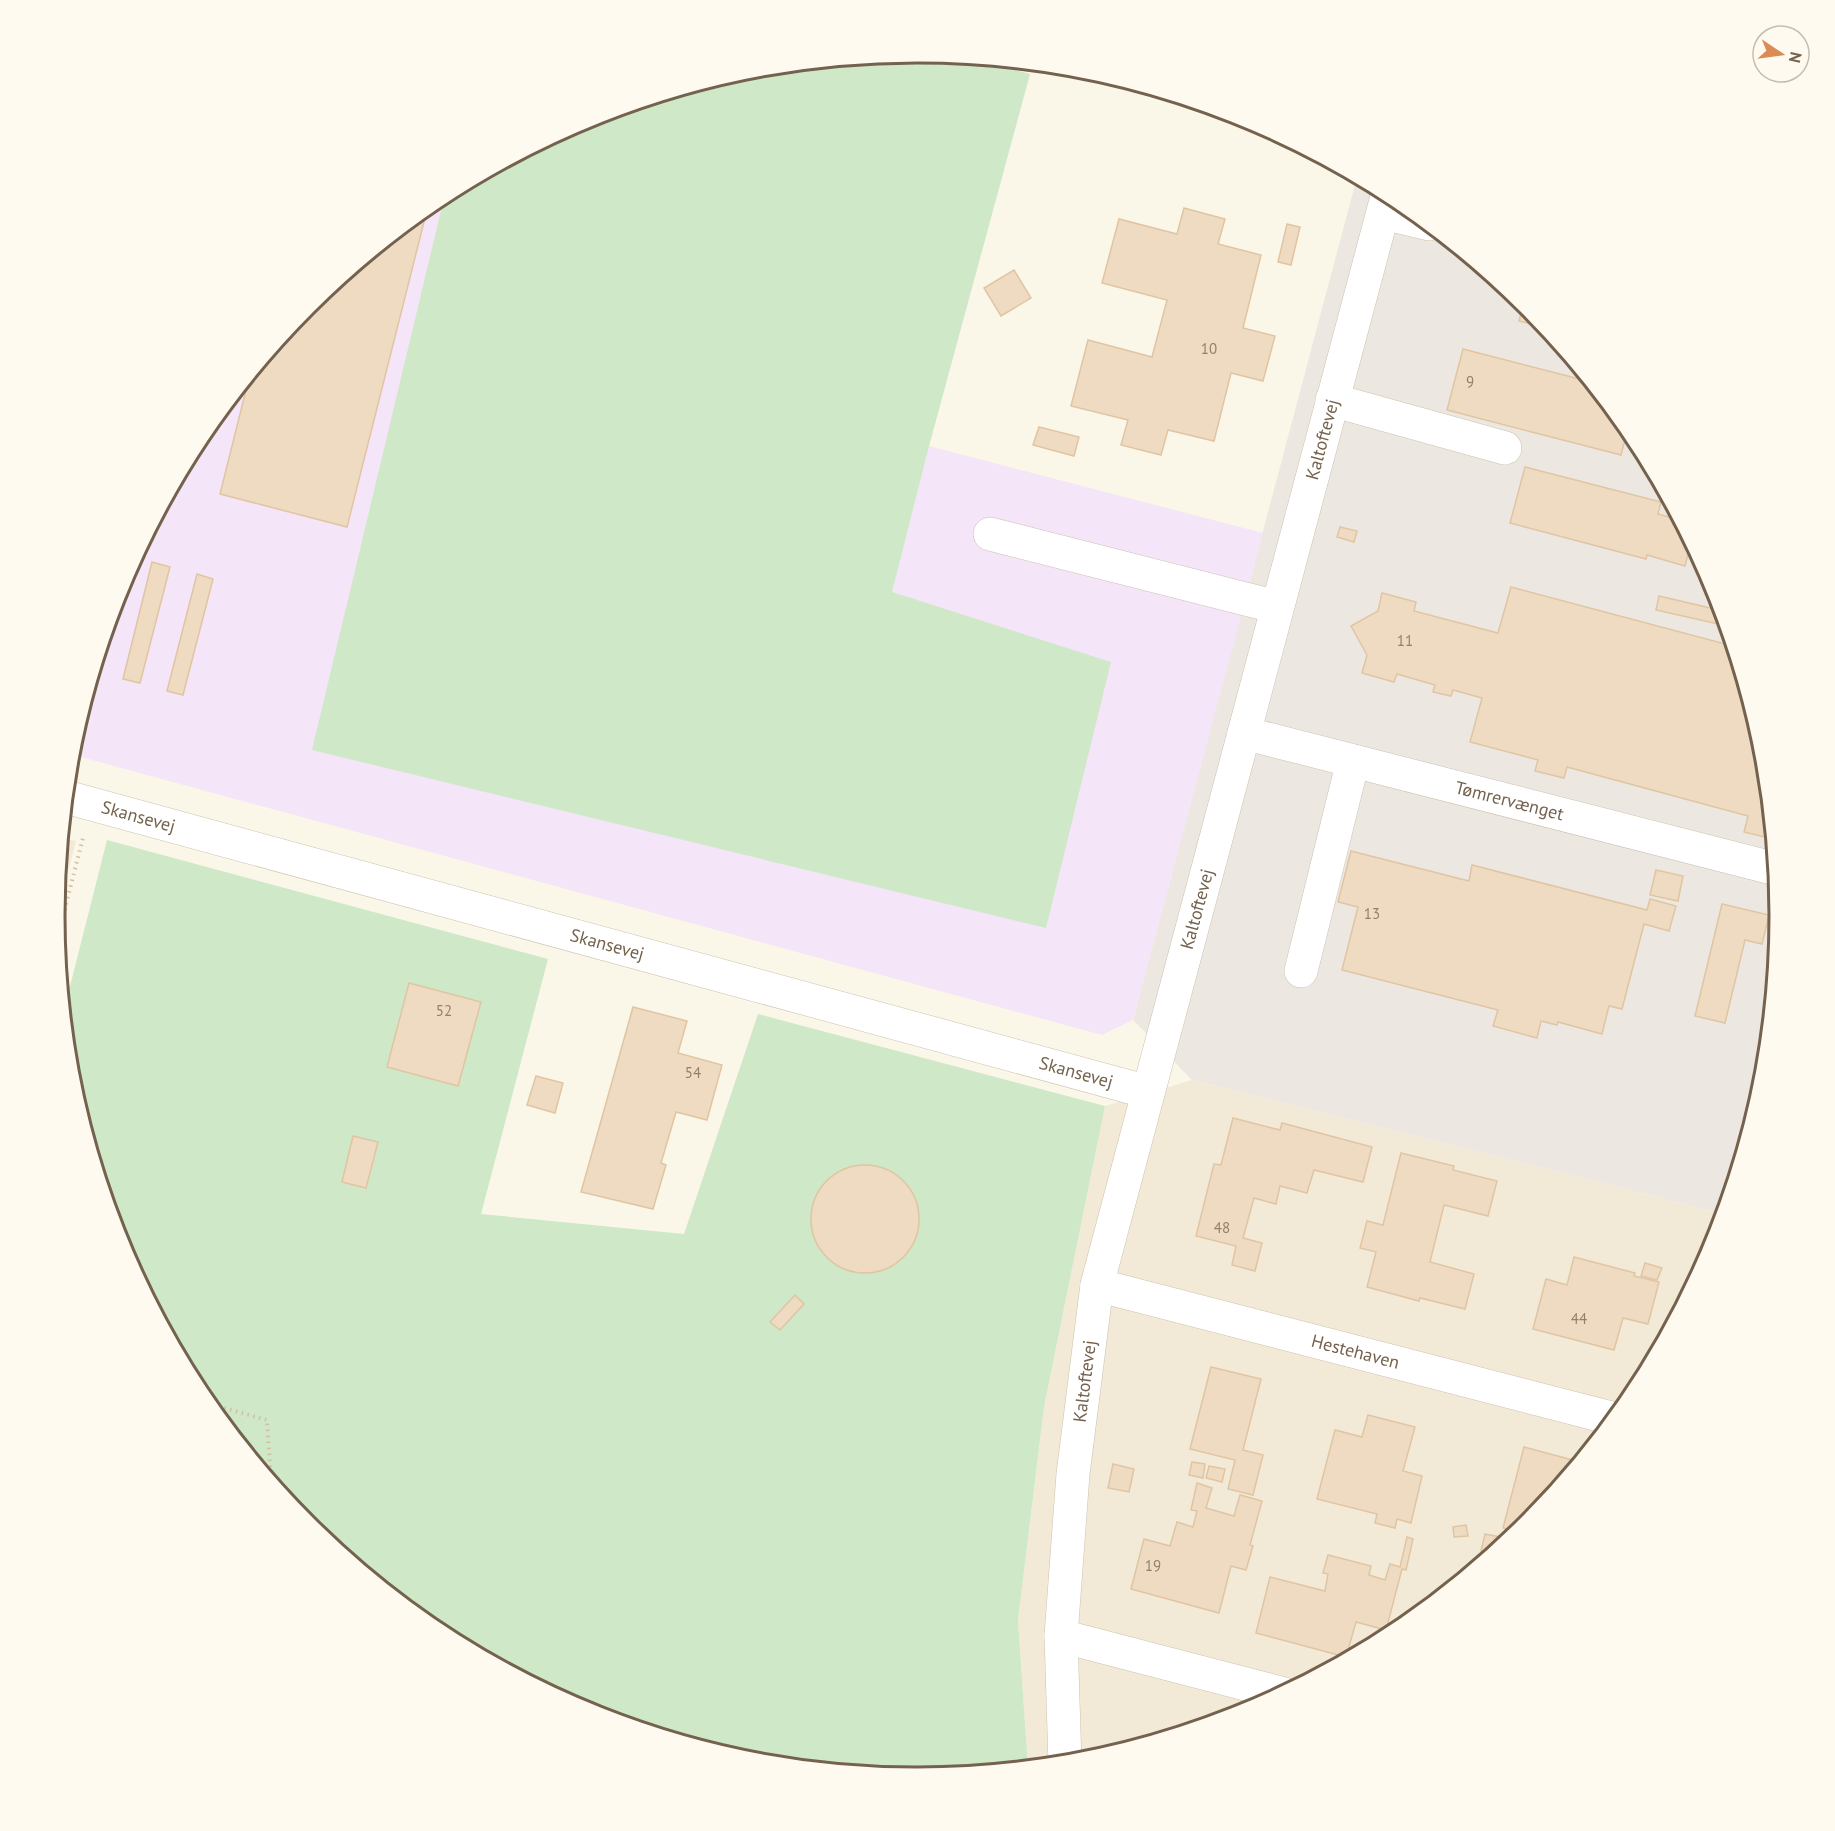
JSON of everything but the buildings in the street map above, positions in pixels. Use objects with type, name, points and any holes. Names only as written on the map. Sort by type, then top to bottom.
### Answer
[{"type":"street","name":"Kaltoftevej","points":[[1065,1755],[1061,1635],[1073,1474],[1097,1286],[1386,204]]},
{"type":"street","points":[[1332,400],[1505,448]]},
{"type":"street","points":[[990,534],[1278,607]]},
{"type":"street","name":"Tømrervænget","points":[[1244,733],[1768,867]]},
{"type":"street","points":[[1301,971],[1353,761]]},
{"type":"street","name":"Skansevej","points":[[79,801],[1148,1092]]},
{"type":"street","name":"Hestehaven","points":[[1097,1286],[1606,1417]]},
{"type":"street","points":[[1061,1635],[1271,1691]]},
{"type":"path","points":[[66,881],[79,801]]},
{"type":"path","points":[[222,1407],[267,1420],[270,1470]]},
{"type":"shaded area","points":[[918,63],[1008,68],[1030,74],[929,446],[1263,533],[1133,1020],[1102,1035],[80,757],[94,695],[110,641],[153,538],[179,489],[241,397],[277,353],[355,275],[399,239],[444,207],[491,177],[540,151],[643,108],[751,79],[806,70]]},
{"type":"shaded area","points":[[1355,184],[1436,239],[1480,275],[1558,353],[1594,397],[1656,489],[1705,589],[1725,641],[1754,749],[1763,804],[1768,860],[1770,916],[1763,1027],[1754,1082],[1741,1136],[1716,1212],[1192,1080],[1133,1020]]},
{"type":"shaded area","points":[[69,839],[76,841],[66,878]]},
{"type":"shaded area","points":[[1192,1080],[1716,1212],[1682,1293],[1656,1342],[1594,1434],[1558,1478],[1520,1518],[1480,1556],[1436,1592],[1344,1654],[1244,1703],[1192,1723],[1138,1739],[1084,1752],[1028,1761],[1018,1620],[1044,1407],[1105,1106]]},
{"type":"green space","points":[[918,63],[1008,68],[1030,74],[929,446],[892,592],[1111,662],[1046,928],[312,750],[441,209],[491,177],[591,128],[643,108],[751,79],[806,70]]},
{"type":"green space","points":[[107,840],[548,959],[481,1214],[684,1234],[758,1014],[1105,1106],[1044,1407],[1018,1620],[1028,1761],[918,1768],[862,1766],[806,1761],[751,1752],[697,1739],[643,1723],[540,1680],[491,1654],[399,1592],[355,1556],[277,1478],[241,1434],[179,1342],[153,1293],[110,1190],[81,1082],[69,991]]}]
